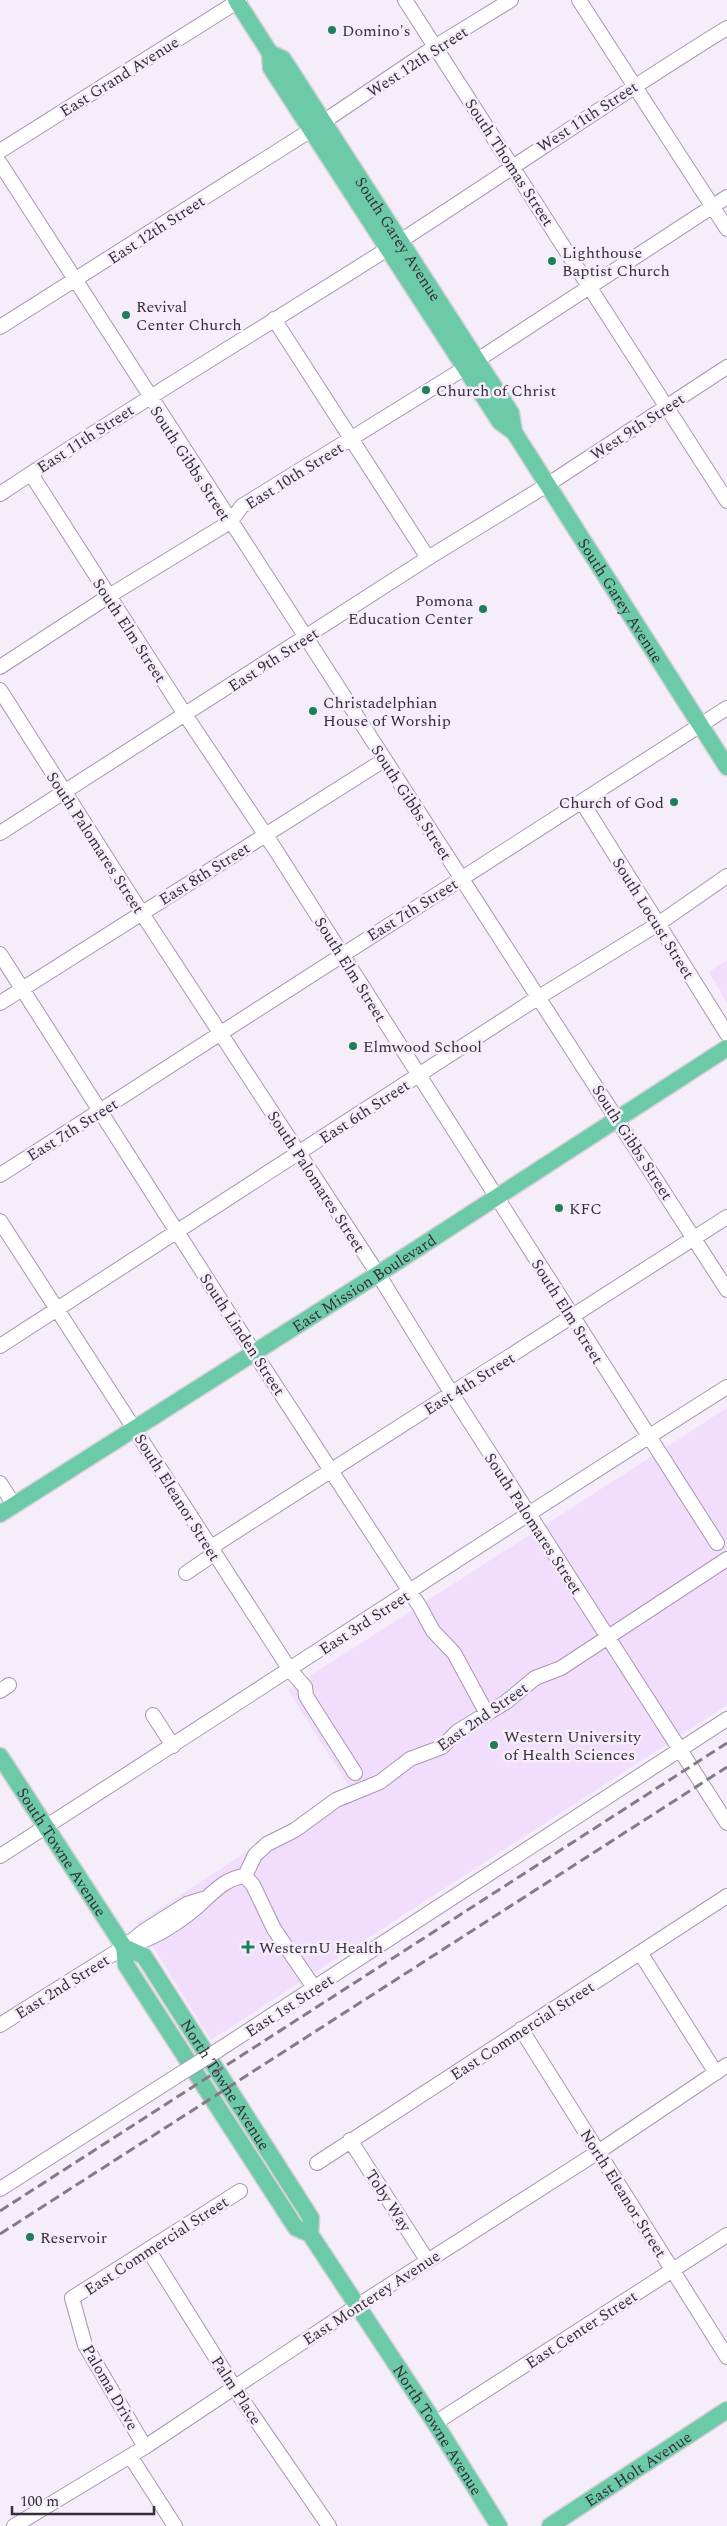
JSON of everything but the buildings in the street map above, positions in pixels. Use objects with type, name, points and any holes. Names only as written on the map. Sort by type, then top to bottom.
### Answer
[{"type":"main road","name":"South Garey Avenue","points":[[238,0],[270,53],[283,59],[317,126],[471,364],[500,422],[514,432],[699,726],[727,767]]},
{"type":"main road","name":"East Mission Boulevard","points":[[7,1510],[253,1351],[378,1274],[727,1048]]},
{"type":"main road","name":"South Towne Avenue","points":[[0,1756],[124,1947]]},
{"type":"main road","name":"North Towne Avenue","points":[[124,1947],[126,1965],[254,2165],[296,2228],[310,2234],[435,2423],[499,2526]]},
{"type":"main road","name":"North Towne Avenue","points":[[124,1947],[144,1956],[311,2218],[310,2234]]},
{"type":"main road","name":"East Holt Avenue","points":[[550,2526],[727,2410]]},
{"type":"street","name":"East Grand Avenue","points":[[0,151],[238,0]]},
{"type":"street","name":"South Thomas Street","points":[[405,0],[727,501]]},
{"type":"street","name":"West 12th Street","points":[[317,126],[436,46],[511,0]]},
{"type":"street","points":[[579,0],[714,206],[727,229]]},
{"type":"street","name":"West 11th Street","points":[[394,245],[633,85],[727,28]]},
{"type":"street","name":"East 12th Street","points":[[0,327],[317,126]]},
{"type":"street","name":"South Gibbs Street","points":[[0,163],[149,397],[307,637],[384,760],[727,1290]]},
{"type":"street","name":"East 10th Street","points":[[0,667],[109,596],[230,522],[242,506],[471,364],[727,198]]},
{"type":"street","name":"East 11th Street","points":[[0,494],[149,397],[394,245]]},
{"type":"street","points":[[274,319],[428,558]]},
{"type":"street","name":"West 9th Street","points":[[547,485],[727,367]]},
{"type":"street","name":"South Elm Street","points":[[31,474],[186,716],[266,835],[717,1543]]},
{"type":"street","name":"East 9th Street","points":[[0,833],[63,791],[186,716],[428,558],[547,485]]},
{"type":"street","name":"South Palomares Street","points":[[0,690],[141,912],[378,1274],[452,1394],[727,1823]]},
{"type":"street","name":"East 7th Street","points":[[0,1174],[727,708]]},
{"type":"street","name":"East 8th Street","points":[[0,1003],[384,760]]},
{"type":"street","name":"South Locust Street","points":[[582,802],[727,1034]]},
{"type":"street","name":"East 6th Street","points":[[0,1346],[539,997],[658,924],[727,876]]},
{"type":"street","name":"South Linden Street","points":[[0,954],[253,1351],[410,1592],[432,1631],[454,1654],[486,1712]]},
{"type":"street","name":"East 4th Street","points":[[186,1573],[212,1551],[332,1470],[727,1217]]},
{"type":"street","name":"South Eleanor Street","points":[[0,1221],[290,1670],[298,1691],[306,1696],[355,1773]]},
{"type":"street","name":"East 3rd Street","points":[[0,1856],[410,1592],[528,1512],[727,1387]]},
{"type":"street","points":[[0,1482],[7,1510]]},
{"type":"street","name":"East 2nd Street","points":[[0,2025],[124,1947],[144,1930],[187,1904],[203,1899],[237,1877],[245,1876],[254,1855],[267,1844],[295,1830],[336,1800],[380,1782],[410,1759],[442,1747],[458,1731],[486,1712],[506,1702],[535,1678],[560,1668],[727,1559]]},
{"type":"street","points":[[153,1715],[173,1746]]},
{"type":"street","name":"East 1st Street","points":[[0,2189],[314,1989],[727,1719]]},
{"type":"street","points":[[245,1876],[254,1885],[274,1929],[314,1989]]},
{"type":"street","name":"East Commercial Street","points":[[317,2163],[727,1896]]},
{"type":"street","points":[[640,1954],[721,2069]]},
{"type":"street","name":"North Eleanor Street","points":[[521,2029],[727,2357]]},
{"type":"street","name":"East Monterey Avenue","points":[[14,2526],[145,2447],[427,2260],[598,2152],[721,2069]]},
{"type":"street","name":"Toby Way","points":[[350,2140],[427,2260]]},
{"type":"street","name":"East Commercial Street","points":[[72,2298],[149,2251],[240,2191]]},
{"type":"street","name":"East Center Street","points":[[435,2423],[727,2234]]},
{"type":"street","name":"Palm Place","points":[[149,2251],[234,2388],[329,2526]]},
{"type":"street","name":"Paloma Drive","points":[[72,2298],[85,2345],[145,2447]]},
{"type":"street","name":"Paloma Drive","points":[[130,2456],[175,2526]]},
{"type":"shaded area","points":[[727,960],[727,1003],[709,972]]},
{"type":"shaded area","name":"Western University of Health Sciences","points":[[727,1408],[727,1705],[211,2040],[138,1923],[348,1785],[288,1690]]},
{"type":"railway","points":[[0,2211],[727,1743]]},
{"type":"railway","points":[[0,2234],[727,1767]]},
{"type":"place","name":"Domino's","points":[[332,30]]},
{"type":"place","name":"Lighthouse Baptist Church","points":[[552,261]]},
{"type":"place","name":"Revival Center Church","points":[[126,315]]},
{"type":"place","name":"Church of Christ","points":[[426,390]]},
{"type":"place","name":"Pomona Education Center","points":[[483,609]]},
{"type":"place","name":"Christadelphian House of Worship","points":[[313,711]]},
{"type":"place","name":"Church of God","points":[[674,802]]},
{"type":"place","name":"Elmwood School","points":[[353,1046]]},
{"type":"place","name":"KFC","points":[[559,1208]]},
{"type":"place","name":"Western University of Health Sciences","points":[[494,1745]]},
{"type":"place","name":"WesternU Health","points":[[248,1947]]},
{"type":"place","name":"Reservoir","points":[[30,2237]]}]
